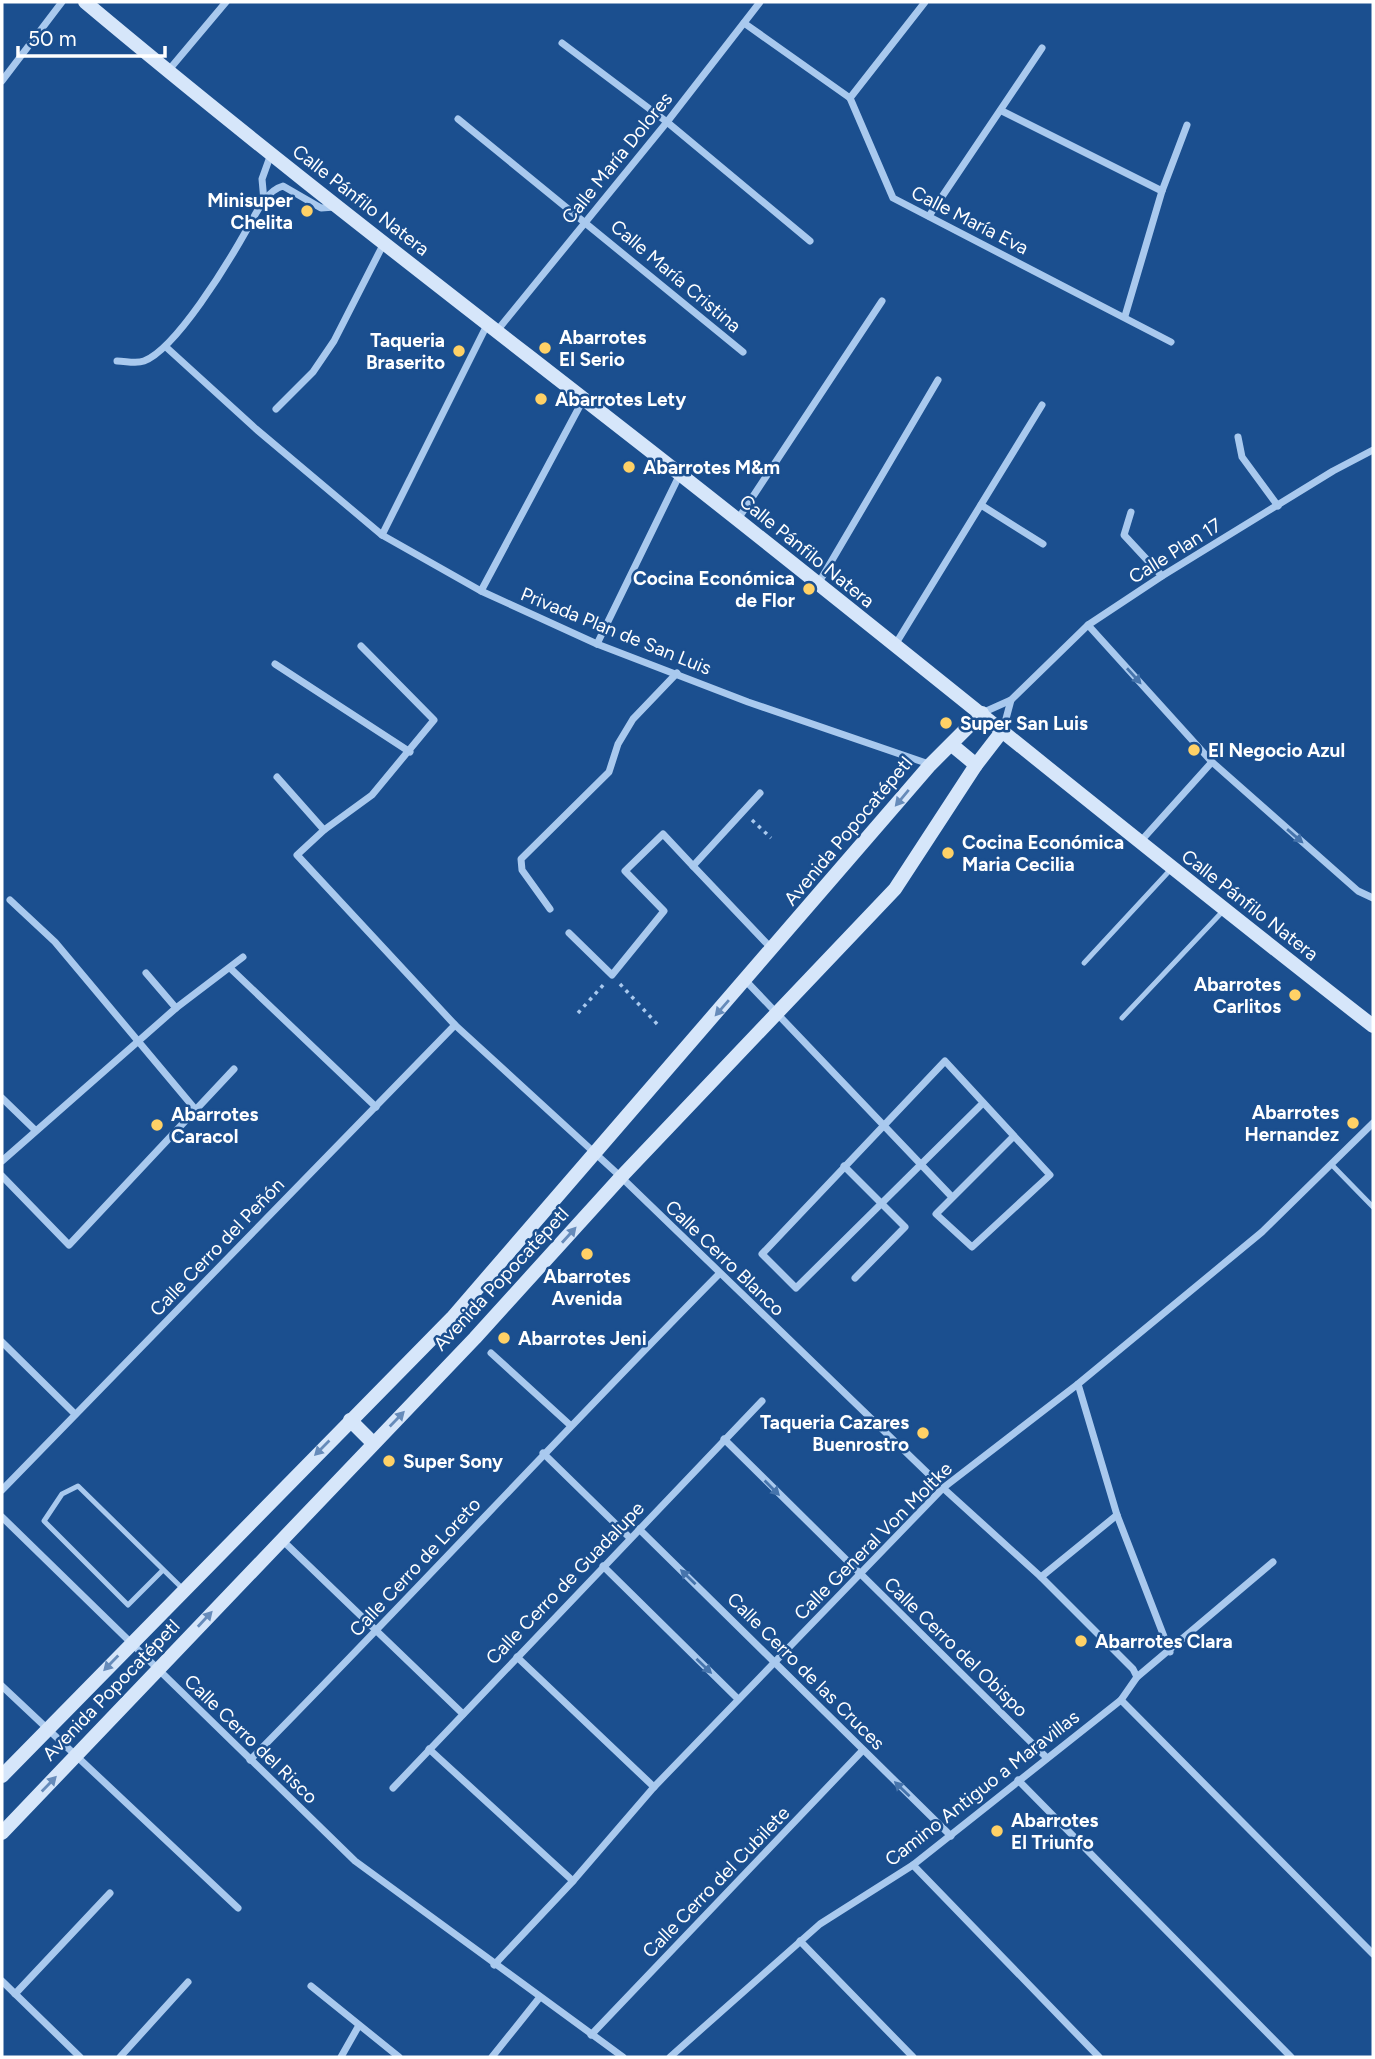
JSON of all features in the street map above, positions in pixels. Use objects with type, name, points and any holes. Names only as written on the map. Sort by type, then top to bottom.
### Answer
[{"type":"street","points":[[2,81],[62,2]]},
{"type":"street","name":"Calle Pánfilo Natera","points":[[85,2],[168,72],[982,713],[1224,910],[1373,1026]]},
{"type":"street","points":[[168,72],[226,2]]},
{"type":"street","name":"Calle María Dolores","points":[[382,535],[492,328],[667,122],[760,2]]},
{"type":"street","points":[[744,23],[850,98],[925,2]]},
{"type":"street","points":[[562,43],[667,122],[810,241]]},
{"type":"street","points":[[929,216],[1042,48]]},
{"type":"street","name":"Calle María Eva","points":[[850,98],[893,198],[1171,341]]},
{"type":"street","points":[[1002,111],[1163,191]]},
{"type":"street","name":"Calle María Cristina","points":[[458,119],[743,352]]},
{"type":"street","points":[[1125,316],[1163,191],[1187,125]]},
{"type":"street","points":[[264,201],[261,179],[277,158]]},
{"type":"street","points":[[117,360],[141,363],[166,347],[234,253],[264,201],[276,188],[283,186],[321,208],[339,207]]},
{"type":"street","points":[[276,409],[313,372],[334,341],[384,243]]},
{"type":"street","points":[[737,520],[882,301]]},
{"type":"street","name":"Privada Plan de San Luis","points":[[166,347],[256,429],[382,535],[481,591],[597,645],[748,702],[930,765]]},
{"type":"street","points":[[818,584],[937,380]]},
{"type":"street","points":[[481,591],[583,400]]},
{"type":"street","points":[[895,645],[1042,405]]},
{"type":"street","points":[[1238,437],[1242,457],[1278,506]]},
{"type":"street","name":"Calle Plan 17","points":[[982,713],[1011,700],[1088,625],[1162,576],[1373,450]]},
{"type":"street","points":[[597,645],[680,474]]},
{"type":"street","points":[[981,505],[1043,544]]},
{"type":"street","points":[[1131,512],[1124,535],[1162,576]]},
{"type":"street","points":[[1088,625],[1212,762],[1358,891],[1373,898]]},
{"type":"street","points":[[277,777],[324,830],[372,795],[434,720],[360,646]]},
{"type":"street","points":[[275,664],[410,752]]},
{"type":"street","points":[[550,909],[522,870],[521,859],[609,772],[618,744],[633,719],[677,673]]},
{"type":"street","points":[[1003,730],[1011,700]]},
{"type":"street","name":"Avenida Popocatépetl","points":[[2,1776],[128,1644],[452,1318],[596,1155],[930,765],[982,713]]},
{"type":"street","name":"Avenida Popocatépetl","points":[[2,1833],[475,1338],[621,1177],[895,889],[976,765],[1003,730]]},
{"type":"street","points":[[952,745],[976,765]]},
{"type":"street","points":[[1140,842],[1212,762]]},
{"type":"street","points":[[693,866],[760,793]]},
{"type":"street","name":"Calle Cerro Blanco","points":[[324,830],[298,855],[455,1025],[621,1177],[943,1488],[1041,1577],[1133,1669],[1137,1677]]},
{"type":"street","points":[[569,933],[612,975],[664,911],[625,871],[663,834],[772,949]]},
{"type":"street","points":[[10,900],[55,942],[195,1109]]},
{"type":"street","points":[[2,1161],[176,1008],[243,957]]},
{"type":"street","points":[[230,968],[376,1107]]},
{"type":"street","points":[[146,972],[176,1008]]},
{"type":"street","points":[[746,981],[952,1197]]},
{"type":"street","name":"Calle Cerro del Peñón","points":[[2,1490],[455,1025]]},
{"type":"street","points":[[983,1103],[796,1288],[762,1254],[945,1061],[1050,1175],[972,1247],[936,1214],[1014,1136]]},
{"type":"street","points":[[2,1176],[69,1245],[234,1069]]},
{"type":"street","points":[[2,1098],[35,1130]]},
{"type":"street","name":"Calle General Von Moltke","points":[[494,1965],[573,1881],[654,1787],[943,1488],[1077,1384],[1262,1232],[1373,1123]]},
{"type":"street","points":[[844,1166],[905,1227],[855,1278]]},
{"type":"street","name":"Calle Cerro de Loreto","points":[[250,1760],[377,1631],[570,1425],[719,1274]]},
{"type":"street","points":[[2,1342],[75,1414]]},
{"type":"street","points":[[491,1353],[570,1425]]},
{"type":"street","points":[[1077,1384],[1117,1515],[1170,1652]]},
{"type":"street","name":"Calle Cerro de Guadalupe","points":[[393,1788],[762,1401]]},
{"type":"street","points":[[350,1420],[373,1443]]},
{"type":"street","name":"Calle Cerro del Obispo","points":[[724,1439],[1047,1758]]},
{"type":"street","points":[[543,1453],[630,1538]]},
{"type":"street","points":[[1041,1577],[1117,1515]]},
{"type":"street","name":"Calle Cerro del Risco","points":[[2,1517],[128,1644],[355,1861],[622,2057]]},
{"type":"street","name":"Calle Cerro de las Cruces","points":[[639,1529],[951,1836]]},
{"type":"street","points":[[281,1538],[463,1714]]},
{"type":"street","name":"Camino Antiguo a Maravillas","points":[[670,2057],[820,1924],[913,1866],[1121,1700],[1137,1677],[1170,1652],[1273,1562]]},
{"type":"street","points":[[603,1566],[738,1699]]},
{"type":"street","points":[[517,1657],[654,1787]]},
{"type":"street","points":[[2,1686],[238,1908]]},
{"type":"street","points":[[1121,1700],[1373,1954]]},
{"type":"street","points":[[429,1749],[573,1881]]},
{"type":"street","name":"Calle Cerro del Cubilete","points":[[591,2035],[863,1750]]},
{"type":"street","points":[[1018,1780],[1291,2057]]},
{"type":"street","points":[[913,1866],[1099,2057]]},
{"type":"street","points":[[15,1994],[110,1893]]},
{"type":"street","points":[[800,1941],[913,2057]]},
{"type":"street","points":[[2,1981],[80,2057]]},
{"type":"street","points":[[120,2057],[188,1982]]},
{"type":"street","points":[[312,1986],[358,2027],[399,2057]]},
{"type":"street","points":[[492,2057],[540,1997]]},
{"type":"street","points":[[341,2057],[358,2027]]},
{"type":"lane","points":[[1084,963],[1172,868]]},
{"type":"lane","points":[[1122,1018],[1224,910]]},
{"type":"lane","points":[[1332,1166],[1373,1207]]},
{"type":"lane","points":[[162,1570],[128,1605],[44,1521],[62,1494],[78,1486],[183,1589]]},
{"type":"path","points":[[743,811],[771,838]]},
{"type":"path","points":[[578,1013],[612,975],[658,1025]]},
{"type":"place","name":"Minisuper Chelita","points":[[307,211]]},
{"type":"place","name":"Abarrotes El Serio","points":[[545,348]]},
{"type":"place","name":"Taqueria Braserito","points":[[459,351]]},
{"type":"place","name":"Abarrotes Lety","points":[[541,399]]},
{"type":"place","name":"Abarrotes M&m","points":[[629,467]]},
{"type":"place","name":"Cocina Económica de Flor","points":[[809,589]]},
{"type":"place","name":"Super San Luis","points":[[946,723]]},
{"type":"place","name":"El Negocio Azul","points":[[1194,750]]},
{"type":"place","name":"Cocina Económica Maria Cecilia","points":[[948,853]]},
{"type":"place","name":"Abarrotes Carlitos","points":[[1295,995]]},
{"type":"place","name":"Abarrotes Hernandez","points":[[1353,1123]]},
{"type":"place","name":"Abarrotes Caracol","points":[[157,1125]]},
{"type":"place","name":"Abarrotes Avenida","points":[[587,1254]]},
{"type":"place","name":"Abarrotes Jeni","points":[[504,1338]]},
{"type":"place","name":"Taqueria Cazares Buenrostro","points":[[923,1433]]},
{"type":"place","name":"Super Sony","points":[[389,1461]]},
{"type":"place","name":"Abarrotes Clara","points":[[1081,1641]]},
{"type":"place","name":"Abarrotes El Triunfo","points":[[997,1831]]}]
